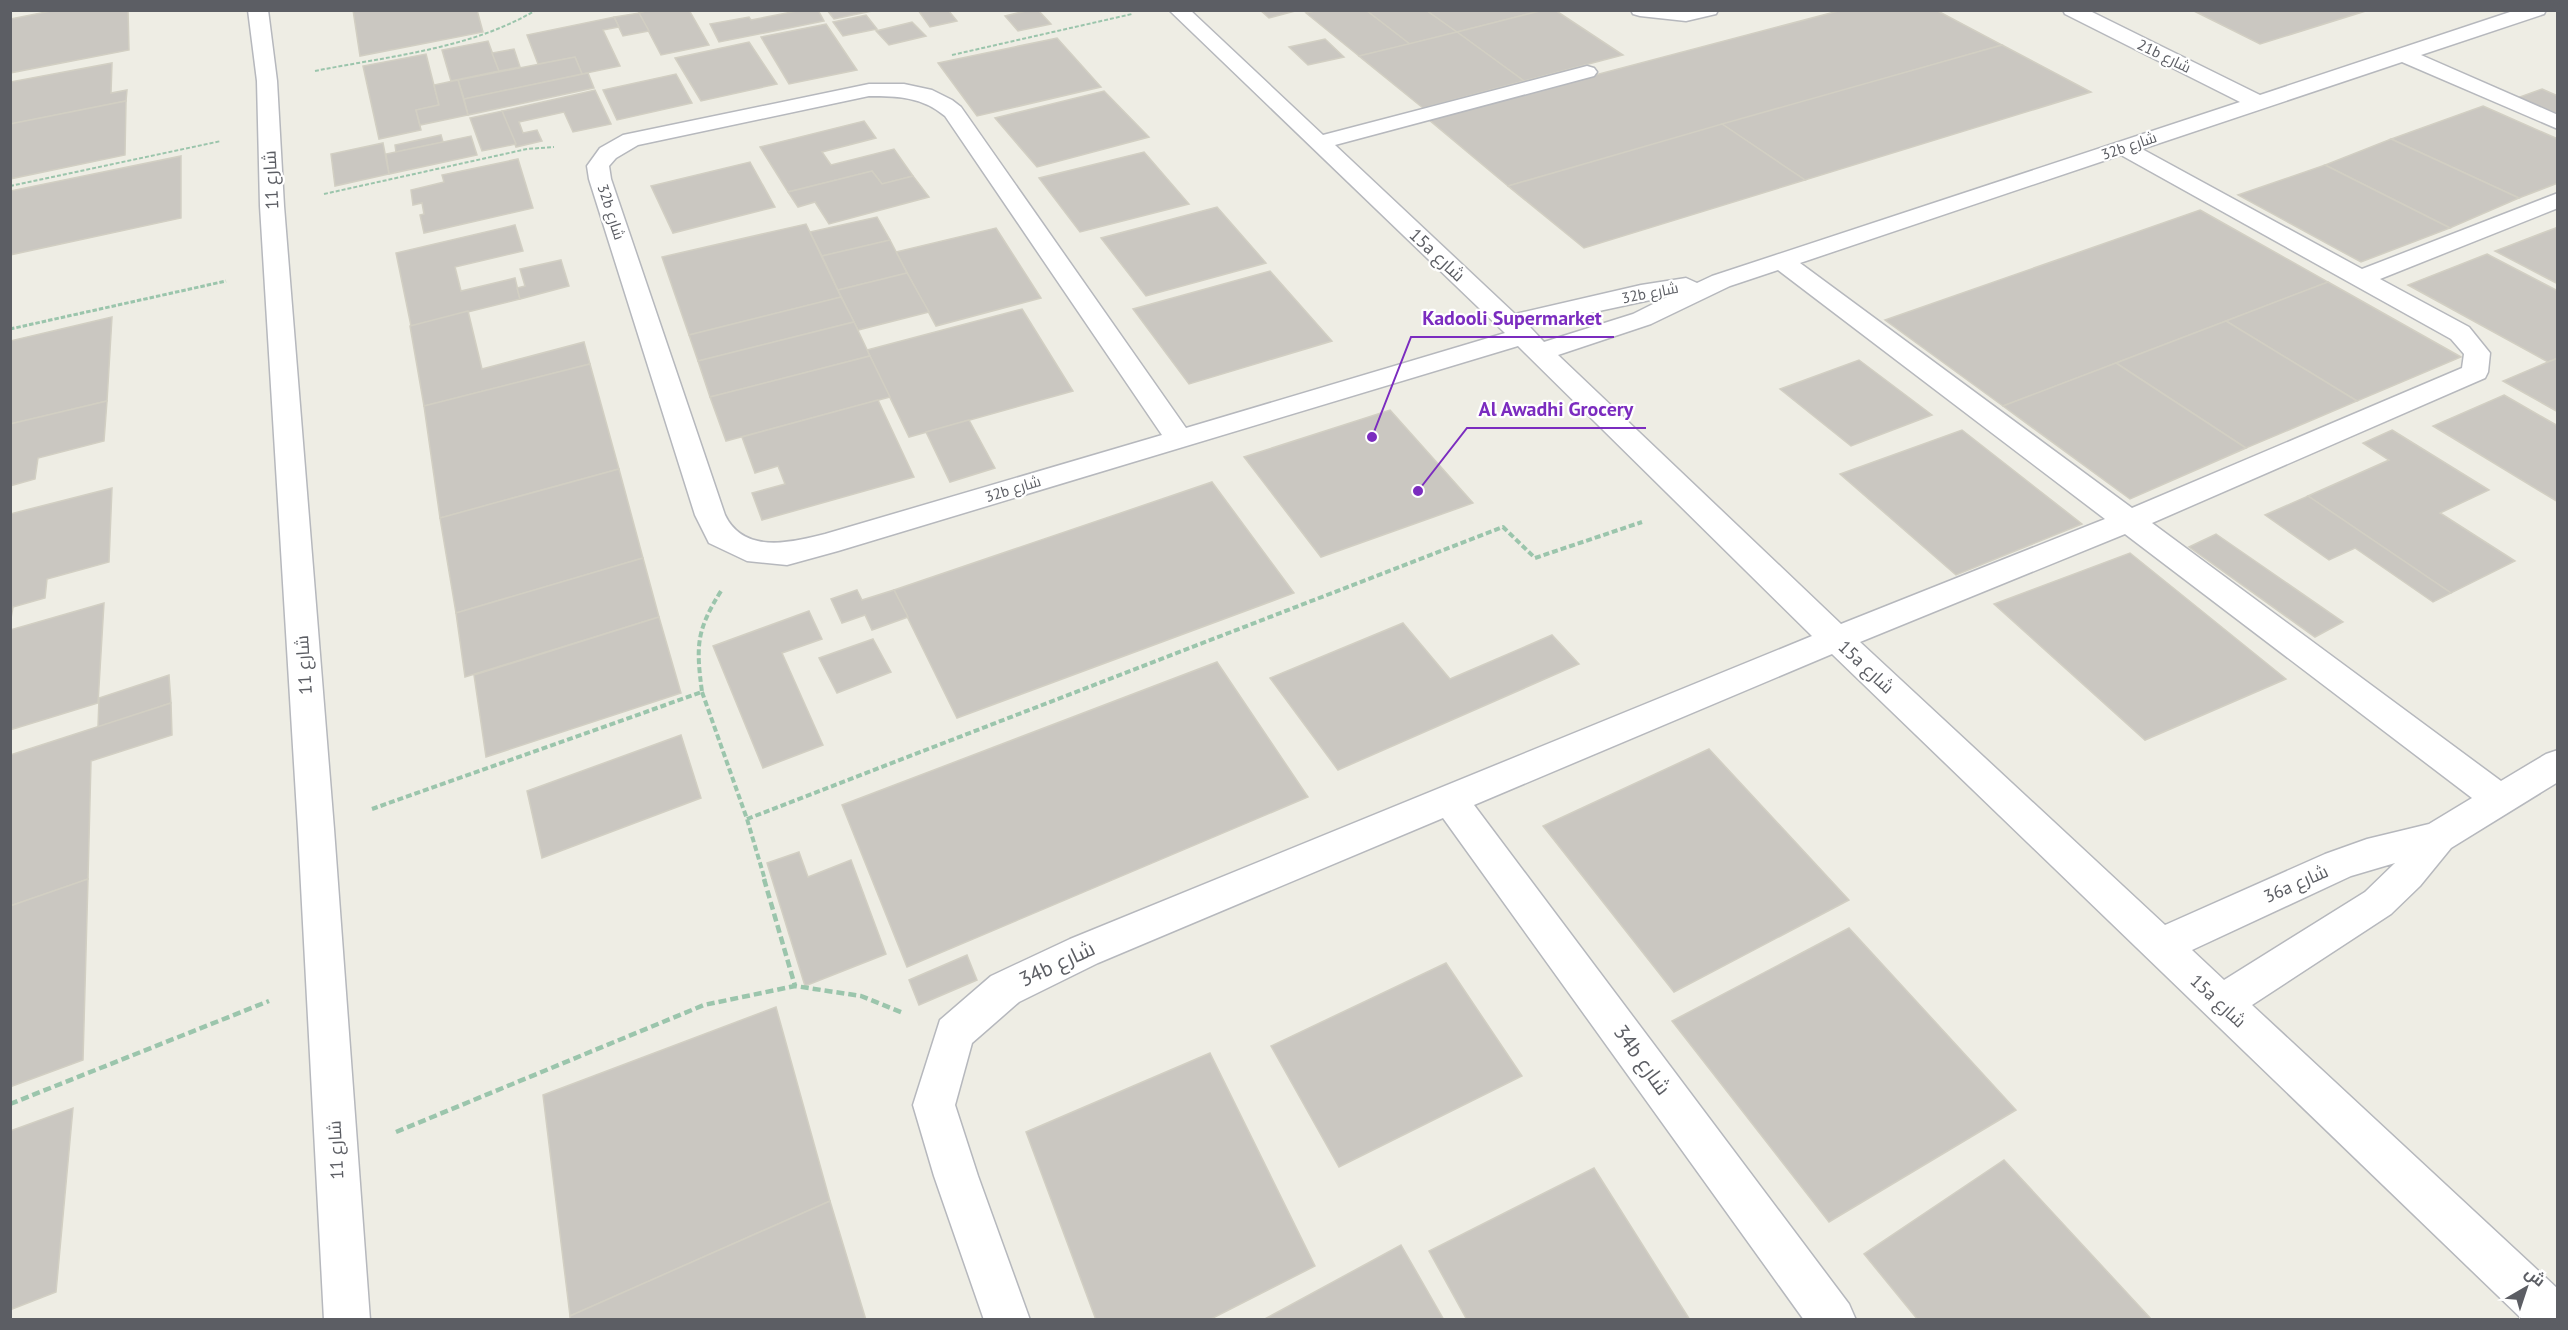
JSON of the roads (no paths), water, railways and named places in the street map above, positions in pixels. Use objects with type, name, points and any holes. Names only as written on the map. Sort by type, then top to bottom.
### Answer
[{"type":"street","name":"شارع 11","points":[[258,10],[267,81],[276,270],[316,829],[347,1320]]},
{"type":"street","name":"15a شارع","points":[[1178,10],[1524,337],[1836,639],[2557,1320]]},
{"type":"street","points":[[1640,10],[1686,15],[1709,10]]},
{"type":"street","name":"21b شارع","points":[[2072,10],[2257,102]]},
{"type":"street","name":"32b شارع","points":[[1524,337],[1642,319],[1720,281],[2537,10]]},
{"type":"street","points":[[2404,55],[2558,123]]},
{"type":"street","points":[[1318,143],[1587,72]]},
{"type":"street","name":"32b شارع","points":[[1179,439],[953,112],[941,100],[921,92],[895,89],[869,90],[631,140],[608,153],[598,166],[600,179],[710,515],[720,536],[747,550],[787,554],[827,544],[1524,337],[1641,293],[1720,281]]},
{"type":"street","points":[[2124,148],[2360,278],[2558,200]]},
{"type":"street","points":[[1782,261],[2500,800]]},
{"type":"street","name":"34b شارع","points":[[1007,1320],[956,1176],[934,1105],[954,1033],[1005,988],[1084,951],[1836,639],[2129,521],[2475,372],[2477,354],[2460,333],[2360,278]]},
{"type":"street","name":"36a شارع","points":[[2160,946],[2338,865],[2367,854],[2438,837],[2558,764]]},
{"type":"street","name":"34b شارع","points":[[1450,800],[1833,1320]]},
{"type":"street","name":"36a شارع","points":[[2221,1003],[2378,903],[2408,875],[2438,837]]},
{"type":"place","name":"Kadooli Supermarket","points":[[1372,437]]},
{"type":"place","name":"Al Awadhi Grocery","points":[[1418,491]]}]
